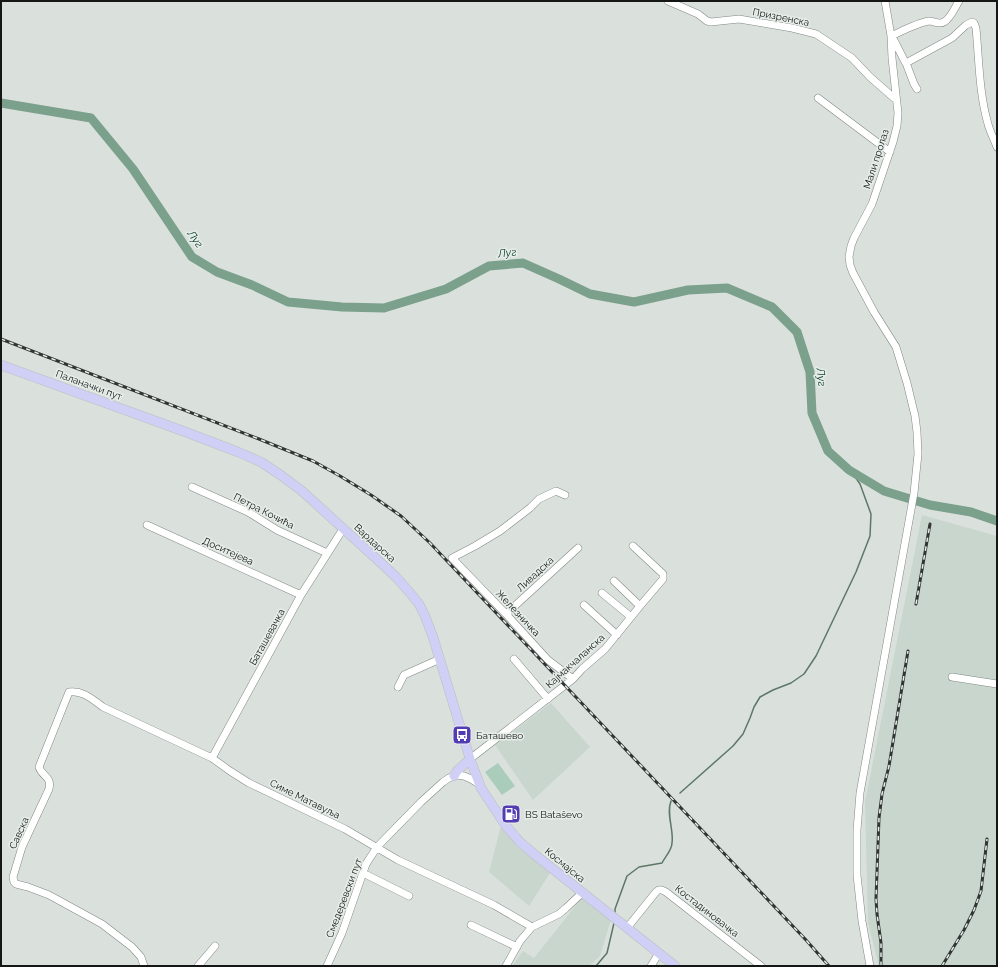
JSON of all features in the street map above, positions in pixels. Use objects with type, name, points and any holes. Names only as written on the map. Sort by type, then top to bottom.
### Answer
[{"type":"main road","name":"Паланачки пут","points":[[1,365],[170,426]]},
{"type":"main road","name":"Вардарска","points":[[170,426],[257,460],[282,476],[302,491],[391,572],[414,597],[428,624],[470,758]]},
{"type":"main road","points":[[454,776],[470,758]]},
{"type":"main road","name":"Космајска","points":[[470,758],[479,784],[503,823],[520,842],[675,966]]},
{"type":"street","name":"Призренска","points":[[668,1],[698,14],[707,21],[711,22],[739,19],[792,28],[816,34],[852,58],[870,77],[896,99]]},
{"type":"street","points":[[885,1],[891,36],[906,63],[917,89]]},
{"type":"street","points":[[891,36],[929,21],[943,23],[959,1]]},
{"type":"street","points":[[906,63],[952,38],[966,25],[972,22],[974,23],[976,28],[985,111],[988,125],[997,147]]},
{"type":"street","name":"Мали пролаз","points":[[870,966],[862,921],[857,875],[857,830],[860,793],[914,493],[917,465],[917,432],[911,399],[896,347],[874,312],[853,273],[850,265],[850,257],[851,246],[854,238],[872,204],[890,152],[897,126],[898,113],[891,36]]},
{"type":"street","points":[[818,98],[890,152]]},
{"type":"street","name":"Петра Кочића","points":[[192,487],[248,512],[277,530],[327,553]]},
{"type":"street","name":"Железничка","points":[[565,495],[556,491],[539,499],[530,508],[500,531],[452,558],[548,660],[573,679]]},
{"type":"street","name":"Доситејева","points":[[147,525],[301,595]]},
{"type":"street","name":"Баташевачка","points":[[212,758],[301,595],[343,529]]},
{"type":"street","name":"Кајмакчаланска","points":[[470,758],[573,679],[582,669],[605,650],[663,579],[664,574],[633,546]]},
{"type":"street","name":"Ливадска","points":[[506,614],[578,548]]},
{"type":"street","points":[[614,581],[640,606]]},
{"type":"street","points":[[602,593],[631,617]]},
{"type":"street","points":[[584,605],[617,635]]},
{"type":"street","points":[[398,687],[404,675],[440,659]]},
{"type":"street","points":[[514,659],[548,698]]},
{"type":"street","points":[[952,677],[997,684]]},
{"type":"street","name":"Симе Матавуља","points":[[69,692],[77,692],[87,695],[103,707],[212,758],[249,783],[339,826],[398,860],[494,905],[532,927]]},
{"type":"street","name":"Савска","points":[[69,692],[39,767],[49,780],[49,789],[22,847],[12,877],[16,884],[49,895],[102,924],[132,947],[141,957],[144,966]]},
{"type":"street","points":[[454,776],[460,775],[467,777],[479,784]]},
{"type":"street","name":"Смедеревски пут","points":[[327,966],[342,933],[366,864],[377,847],[421,802],[443,782],[454,776]]},
{"type":"street","points":[[363,873],[409,896]]},
{"type":"street","name":"Костадиновачка","points":[[627,928],[656,892],[661,890],[666,892],[761,966]]},
{"type":"street","points":[[506,966],[520,941],[532,927],[559,914],[582,893]]},
{"type":"street","points":[[471,925],[517,947]]},
{"type":"street","points":[[198,966],[215,946]]},
{"type":"street","points":[[651,966],[659,953]]},
{"type":"shaded area","points":[[922,515],[997,536],[997,966],[879,966],[868,923],[865,802]]},
{"type":"shaded area","points":[[551,703],[590,747],[533,800],[495,745]]},
{"type":"shaded area","points":[[501,826],[550,873],[529,906],[489,872]]},
{"type":"shaded area","points":[[582,897],[611,920],[600,956],[589,966],[512,966],[523,951],[534,958]]},
{"type":"green space","points":[[498,763],[515,786],[502,795],[485,772]]},
{"type":"waterway","name":"Луг","points":[[1,103],[91,118],[133,169],[192,257],[217,272],[252,285],[288,302],[342,307],[384,308],[446,289],[489,266],[523,263],[590,294],[634,302],[688,290],[727,288],[772,307],[797,332],[810,372],[812,413],[828,451],[849,470],[884,491],[930,505],[971,512],[997,521]]},
{"type":"waterway","points":[[680,793],[733,746],[743,734],[754,707],[760,697],[791,683],[804,674],[816,656],[856,572],[870,536],[871,514],[860,484],[851,471]]},
{"type":"waterway","points":[[615,913],[615,909],[627,876],[639,867],[662,863],[670,851],[672,846],[669,811],[671,801]]},
{"type":"waterway","points":[[596,966],[607,953],[614,923]]},
{"type":"railway","points":[[1,339],[313,461],[371,495],[401,516],[430,543],[829,966]]},
{"type":"railway","points":[[916,604],[930,524]]},
{"type":"railway","points":[[881,966],[881,943],[876,899],[879,818],[908,651]]},
{"type":"railway","points":[[942,966],[964,930],[981,891],[987,839]]},
{"type":"place","name":"Баташево","points":[[462,735]]},
{"type":"place","name":"BS Bataševo","points":[[511,814]]}]
